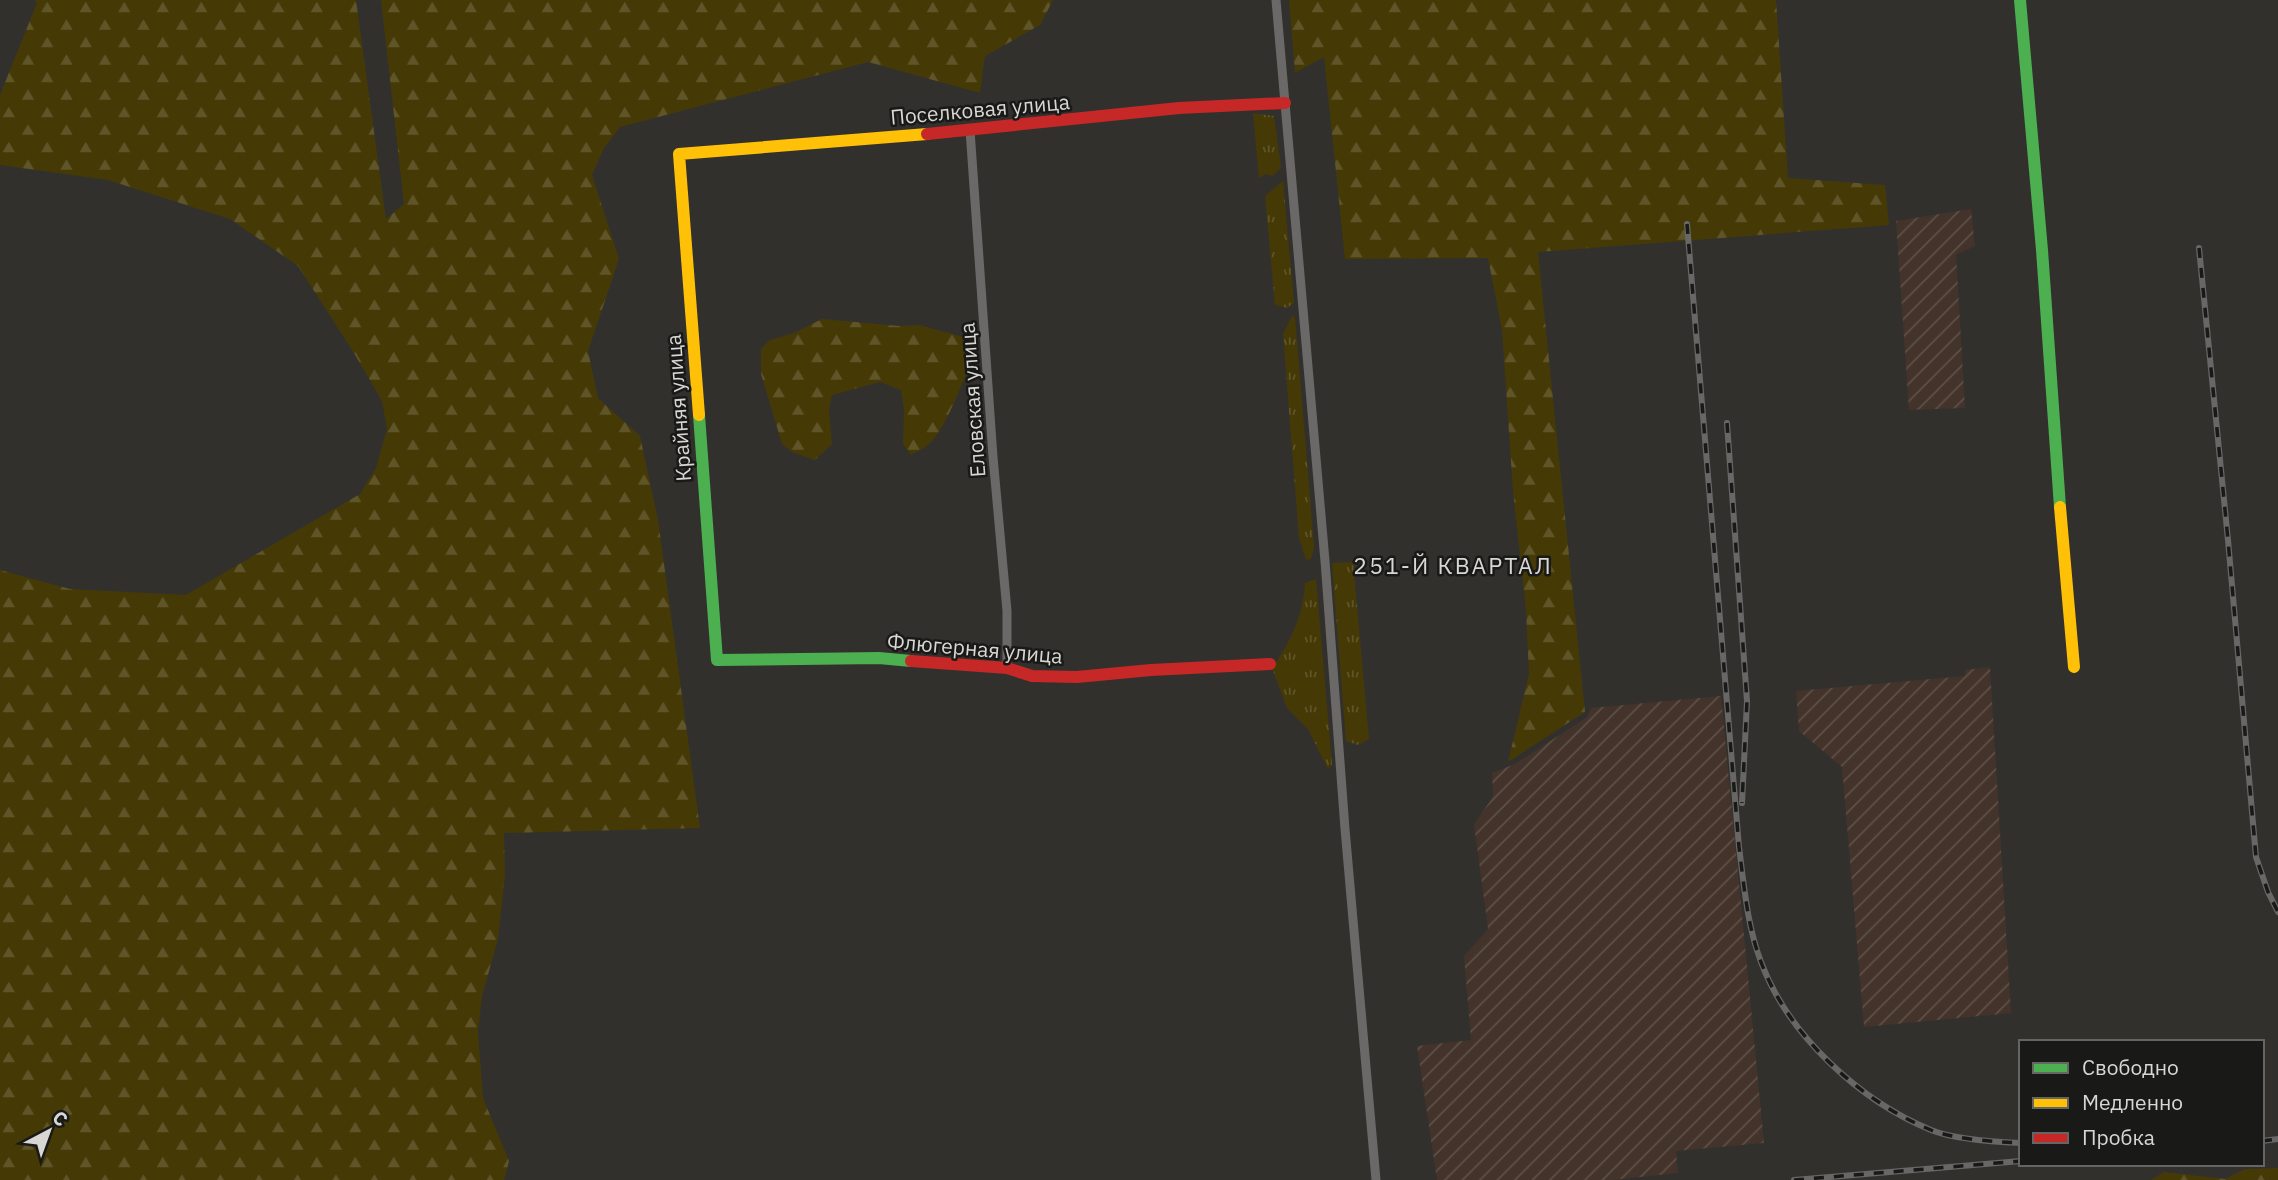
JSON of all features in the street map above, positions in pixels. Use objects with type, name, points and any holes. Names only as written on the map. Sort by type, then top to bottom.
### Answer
[{"type":"street","points":[[1276,0],[1376,1180]]},
{"type":"street","points":[[2020,0],[2074,667]]},
{"type":"street","name":"Поселковая улица","points":[[679,154],[970,130],[1179,108],[1285,103]]},
{"type":"street","name":"Еловская улица","points":[[970,130],[993,457],[1007,611],[1007,668]]},
{"type":"street","name":"Крайняя улица","points":[[679,154],[717,660]]},
{"type":"street","name":"Флюгерная улица","points":[[717,660],[879,658],[1007,668],[1032,676],[1077,677],[1270,664]]},
{"type":"shaded area","points":[[1971,209],[1975,246],[1956,255],[1965,408],[1909,410],[1896,221]]},
{"type":"shaded area","points":[[1990,667],[2011,1013],[1864,1027],[1842,767],[1799,731],[1796,691],[1965,676],[1965,670]]},
{"type":"shaded area","points":[[1721,696],[1764,1143],[1676,1151],[1678,1173],[1612,1180],[1437,1180],[1417,1046],[1471,1040],[1464,956],[1488,929],[1474,824],[1493,797],[1492,773],[1515,764],[1587,717],[1591,708]]},
{"type":"green space","points":[[35,0],[356,0],[386,219],[404,204],[381,0],[1053,0],[1040,25],[985,56],[980,93],[868,62],[620,127],[604,148],[592,175],[619,259],[588,351],[598,398],[640,436],[658,520],[700,828],[504,833],[505,875],[498,939],[482,996],[478,1032],[483,1098],[509,1161],[504,1180],[0,1180],[0,570],[70,589],[186,595],[360,494],[376,468],[387,429],[382,401],[298,266],[230,219],[108,180],[0,165],[0,95],[37,3]]},
{"type":"green space","points":[[1289,0],[1776,0],[1788,178],[1885,185],[1889,225],[1538,252],[1585,712],[1508,762],[1529,674],[1502,330],[1488,258],[1345,259],[1324,57],[1295,73]]},
{"type":"green space","points":[[1253,113],[1274,116],[1281,167],[1273,176],[1266,174],[1259,178]]},
{"type":"green space","points":[[1283,181],[1294,303],[1287,308],[1275,305],[1265,196]]},
{"type":"green space","points":[[1292,316],[1295,317],[1314,547],[1311,559],[1306,560],[1299,538],[1283,334]]},
{"type":"green space","points":[[822,319],[899,326],[919,325],[963,337],[973,354],[949,414],[928,445],[911,455],[903,444],[904,410],[901,390],[880,382],[832,395],[829,410],[832,444],[815,460],[792,452],[782,444],[761,374],[761,349],[770,340],[794,333]]},
{"type":"green space","points":[[1353,562],[1369,739],[1358,745],[1346,741],[1332,563]]},
{"type":"green space","points":[[1316,579],[1332,765],[1328,769],[1308,729],[1287,708],[1272,668],[1295,628],[1305,583]]},
{"type":"green space","points":[[2278,1168],[2278,1180],[2151,1180],[2164,1172],[2225,1179],[2245,1169]]},
{"type":"railway","points":[[1687,224],[1739,847],[1749,919],[1761,962],[1773,989],[1808,1040],[1829,1062],[1878,1102],[1940,1133],[1975,1140],[2019,1143]]},
{"type":"railway","points":[[2199,248],[2256,857],[2278,912]]},
{"type":"railway","points":[[1727,423],[1747,701],[1742,803]]},
{"type":"railway","points":[[2264,1141],[2278,1139]]},
{"type":"railway","points":[[1794,1180],[2019,1161]]},
{"type":"traffic: fast","points":[[2020,0],[2042,250],[2060,507]]},
{"type":"traffic: fast","points":[[699,415],[717,660],[879,658],[911,661]]},
{"type":"traffic: slow","points":[[699,415],[679,154],[927,134]]},
{"type":"traffic: slow","points":[[2060,507],[2074,667]]},
{"type":"traffic: jam","points":[[927,134],[1179,108],[1285,103]]},
{"type":"traffic: jam","points":[[911,661],[1007,668],[1032,676],[1077,677],[1270,664]]},
{"type":"district","name":"251-Й КВАРТАЛ","points":[[1453,565]]}]
